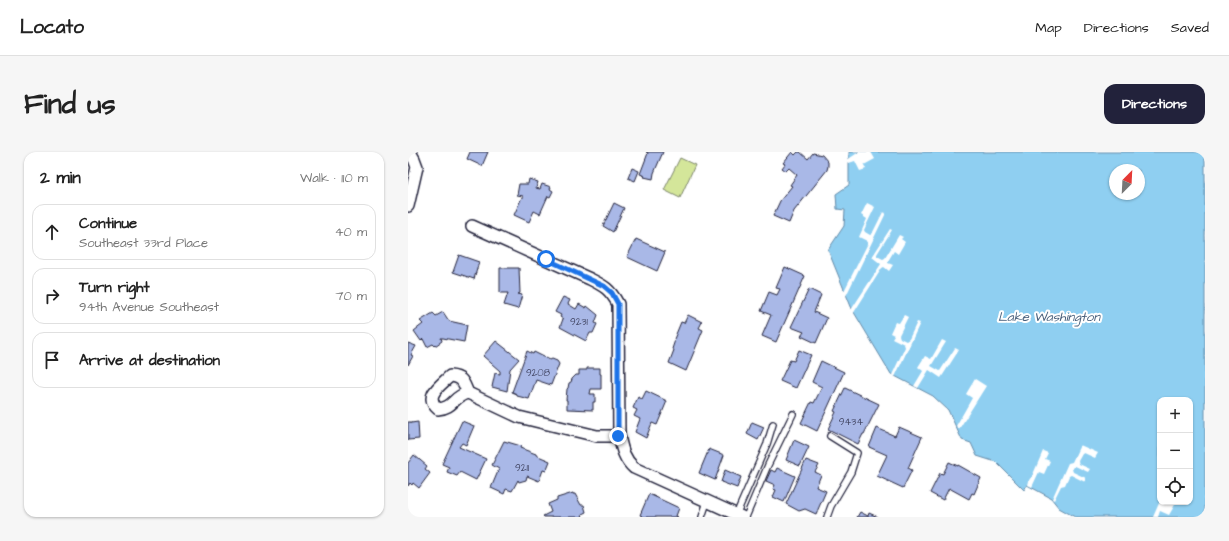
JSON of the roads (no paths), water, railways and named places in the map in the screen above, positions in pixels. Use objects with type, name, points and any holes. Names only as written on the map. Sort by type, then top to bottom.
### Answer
[{"type":"street","points":[[408,206],[417,167],[414,154]]},
{"type":"street","points":[[472,226],[604,286],[612,293],[618,304],[618,436],[623,455],[628,463],[634,468],[741,516]]},
{"type":"street","points":[[468,393],[518,417],[597,436],[618,436]]},
{"type":"lane","points":[[741,516],[793,414]]},
{"type":"lane","points":[[741,516],[773,424]]},
{"type":"lane","points":[[827,517],[831,506],[851,472],[857,453],[830,436]]},
{"type":"lane","points":[[702,517],[707,502]]},
{"type":"water","name":"Lake Washington","points":[[849,152],[1205,152],[1205,517],[1075,517],[1059,508],[1051,498],[1027,485],[1024,490],[996,462],[977,456],[971,443],[962,440],[948,410],[933,396],[891,374],[852,309],[828,250],[844,226],[845,210],[837,209],[836,194],[849,185]]}]
